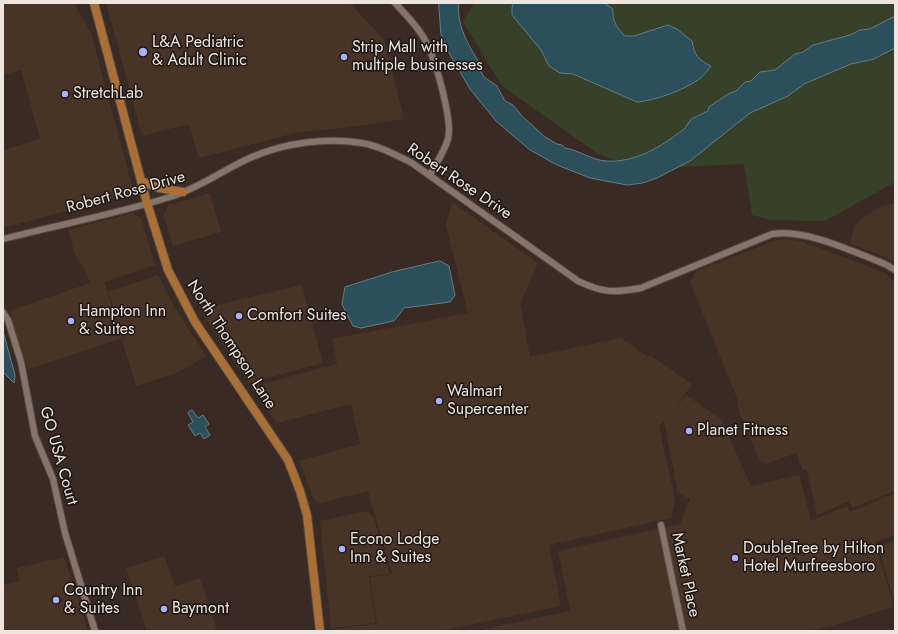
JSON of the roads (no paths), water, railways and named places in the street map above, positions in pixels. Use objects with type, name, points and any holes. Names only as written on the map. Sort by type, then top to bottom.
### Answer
[{"type":"main road","name":"North Thompson Lane","points":[[94,3],[147,203],[168,270],[195,322],[288,460],[300,491],[307,515],[320,631]]},
{"type":"main road","points":[[141,181],[158,188],[183,192]]},
{"type":"street","points":[[395,3],[415,25],[427,43],[434,61],[448,120],[448,139],[430,175]]},
{"type":"street","name":"Robert Rose Drive","points":[[3,239],[147,203],[183,192],[198,186],[252,157],[276,149],[336,140],[362,143],[386,151],[412,163],[578,281],[597,290],[620,292],[641,288],[772,234],[786,232],[801,234],[885,264],[895,270]]},
{"type":"street","name":"GO USA Court","points":[[3,312],[8,320],[21,362],[35,436],[53,479],[65,533],[95,631]]},
{"type":"street","name":"Market Place","points":[[660,525],[683,631]]},
{"type":"water","points":[[439,3],[459,3],[459,19],[461,26],[471,49],[479,62],[478,67],[484,77],[497,86],[505,101],[513,105],[522,116],[545,137],[565,148],[595,159],[606,161],[627,159],[657,148],[684,129],[693,119],[708,111],[709,107],[728,94],[736,91],[745,82],[751,81],[760,72],[775,70],[795,54],[803,52],[813,45],[850,35],[860,30],[870,29],[895,16],[895,48],[874,59],[851,64],[804,84],[788,96],[750,113],[690,161],[657,178],[643,183],[627,185],[590,178],[557,165],[530,150],[496,121],[470,89],[448,51],[441,34]]},
{"type":"water","points":[[514,3],[604,3],[613,9],[613,17],[616,24],[625,36],[634,36],[668,25],[677,29],[692,41],[697,56],[711,66],[700,79],[684,88],[661,97],[637,102],[573,74],[560,73],[549,66],[541,50],[512,15]]},
{"type":"water","points":[[440,261],[449,266],[455,295],[450,302],[404,308],[394,321],[361,328],[353,326],[342,304],[345,287],[392,272]]},
{"type":"water","points":[[3,331],[15,375],[14,383],[3,372]]},
{"type":"water","points":[[192,410],[198,418],[203,415],[209,424],[205,427],[210,435],[204,439],[200,433],[195,436],[188,425],[193,422],[188,413]]},
{"type":"place","name":"L&A Pediatric & Adult Clinic","points":[[143,52]]},
{"type":"place","name":"Strip Mall with multiple businesses","points":[[344,57]]},
{"type":"place","name":"StretchLab","points":[[65,94]]},
{"type":"place","name":"Comfort Suites","points":[[239,316]]},
{"type":"place","name":"Hampton Inn & Suites","points":[[71,321]]},
{"type":"place","name":"Walmart Supercenter","points":[[439,401]]},
{"type":"place","name":"Planet Fitness","points":[[689,431]]},
{"type":"place","name":"Econo Lodge Inn & Suites","points":[[342,549]]},
{"type":"place","name":"DoubleTree by Hilton Hotel Murfreesboro","points":[[735,558]]},
{"type":"place","name":"Country Inn & Suites","points":[[56,600]]},
{"type":"place","name":"Baymont","points":[[164,609]]}]
